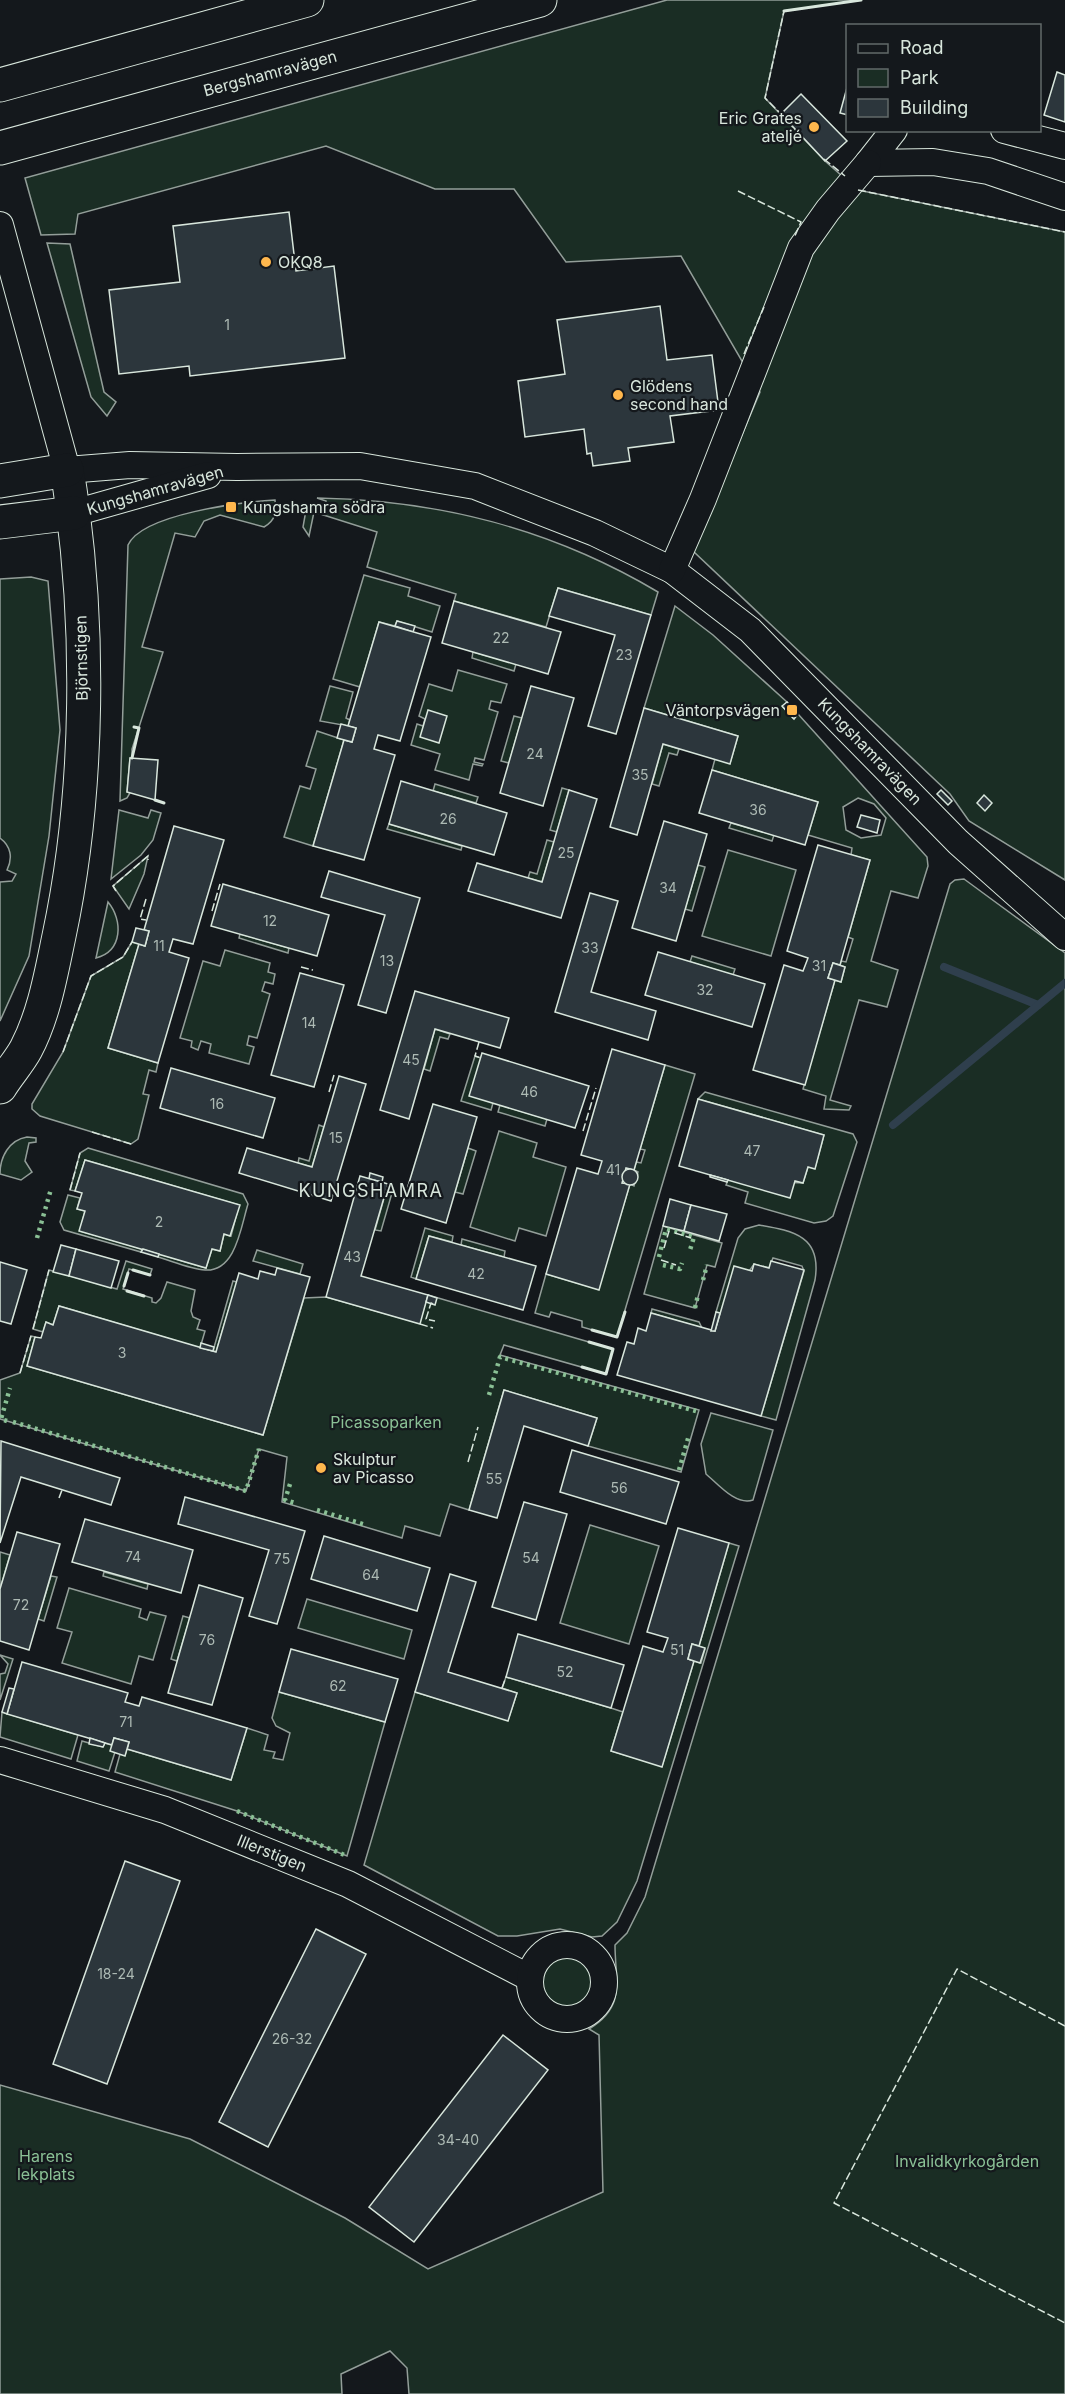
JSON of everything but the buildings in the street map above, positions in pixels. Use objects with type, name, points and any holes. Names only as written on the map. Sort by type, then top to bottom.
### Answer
[{"type":"main road","points":[[0,85],[307,0]]},
{"type":"main road","name":"Bergshamravägen","points":[[0,148],[540,0]]},
{"type":"main road","points":[[0,481],[66,470]]},
{"type":"main road","name":"Björnstigen","points":[[0,1087],[26,1049],[49,984],[72,876],[81,785],[83,697],[79,568],[74,513],[66,470]]},
{"type":"main road","points":[[0,522],[74,513]]},
{"type":"street","points":[[672,570],[703,500],[801,248],[828,210],[892,132]]},
{"type":"street","points":[[1012,132],[1065,146]]},
{"type":"street","points":[[868,163],[933,162],[977,169],[1065,197]]},
{"type":"street","name":"Björnstigen","points":[[2,233],[66,470]]},
{"type":"street","name":"Kungshamravägen","points":[[66,470],[130,465],[237,468],[360,466],[474,486],[595,533],[672,570],[750,630],[958,842],[1065,936]]},
{"type":"street","name":"Kungshamravägen","points":[[74,513],[237,468]]},
{"type":"street","name":"Illerstigen","points":[[0,1760],[165,1810],[348,1884],[530,1978]]},
{"type":"green space","points":[[667,0],[861,0],[784,11],[765,98],[825,161],[858,190],[1065,232],[1065,880],[969,821],[950,794],[693,551],[760,392],[681,256],[566,262],[514,189],[435,189],[326,146],[78,214],[75,234],[41,235],[25,178]]},
{"type":"green space","points":[[47,243],[70,244],[104,392],[116,402],[107,416],[91,397]]},
{"type":"green space","points":[[317,498],[363,500],[451,512],[536,535],[618,570],[658,592],[651,615],[558,588],[546,627],[454,601],[456,594],[367,567],[377,532],[314,512],[309,536],[303,527],[306,510],[311,510],[314,505],[325,507],[326,501]]},
{"type":"green space","points":[[275,500],[274,516],[271,522],[264,527],[220,515],[204,521],[195,537],[175,533],[142,647],[163,652],[132,749],[127,792],[130,793],[127,798],[120,801],[128,545],[137,534],[152,525],[172,518],[218,507]]},
{"type":"green space","points":[[364,575],[410,588],[408,596],[440,606],[432,632],[397,621],[395,626],[379,622],[360,687],[333,679]]},
{"type":"green space","points":[[31,577],[48,581],[60,730],[49,836],[29,956],[0,1021],[0,882],[12,881],[16,874],[7,870],[10,852],[0,838],[0,579]]},
{"type":"green space","points":[[675,606],[713,635],[787,702],[783,707],[793,718],[798,714],[927,857],[928,866],[918,898],[891,891],[871,961],[898,970],[887,1007],[859,1000],[830,1100],[851,1106],[849,1110],[824,1109],[826,1096],[803,1089],[835,980],[841,982],[845,967],[840,965],[841,961],[846,962],[853,939],[848,937],[870,860],[851,855],[852,848],[808,835],[818,802],[712,770],[715,759],[730,763],[738,736],[644,708]],"holes":[[[858,798],[874,804],[886,818],[881,835],[861,838],[846,830],[843,807]]]},
{"type":"green space","points":[[473,652],[516,664],[514,671],[472,658]]},
{"type":"green space","points":[[458,670],[507,684],[501,703],[491,701],[489,709],[498,712],[484,760],[475,758],[474,762],[483,764],[482,766],[473,764],[469,780],[435,770],[440,754],[411,745],[417,724],[423,726],[425,719],[419,716],[429,684],[452,691]]},
{"type":"green space","points":[[330,686],[353,692],[346,718],[350,720],[348,726],[320,721]]},
{"type":"green space","points":[[514,716],[522,718],[509,763],[501,761]]},
{"type":"green space","points":[[317,731],[344,740],[313,846],[284,837],[300,786],[310,789],[316,769],[306,766]]},
{"type":"green space","points":[[663,744],[679,749],[677,755],[669,753],[659,786],[652,784]]},
{"type":"green space","points":[[435,784],[478,797],[476,803],[433,791]]},
{"type":"green space","points":[[562,788],[569,790],[557,832],[550,830]]},
{"type":"green space","points":[[119,810],[148,818],[151,810],[161,813],[153,840],[141,855],[111,879]]},
{"type":"green space","points":[[731,823],[774,835],[772,841],[729,828]]},
{"type":"green space","points":[[389,824],[462,846],[461,850],[387,829]]},
{"type":"green space","points":[[547,840],[554,842],[542,882],[528,878],[530,872],[537,874]]},
{"type":"green space","points":[[728,850],[796,870],[771,956],[702,936]]},
{"type":"green space","points":[[148,856],[144,874],[129,909],[113,886]]},
{"type":"green space","points":[[698,865],[705,867],[692,911],[685,909]]},
{"type":"green space","points":[[964,879],[1065,953],[1065,2394],[409,2394],[407,2368],[390,2351],[341,2374],[342,2394],[0,2394],[0,2085],[190,2139],[345,2218],[428,2269],[603,2192],[599,2035],[589,2029],[601,2020],[614,2002],[617,1981],[615,1945],[627,1933],[645,1897],[950,884],[955,880]]},
{"type":"green space","points":[[108,902],[116,917],[118,934],[111,949],[96,958]]},
{"type":"green space","points":[[240,934],[289,948],[288,953],[239,938]]},
{"type":"green space","points":[[132,942],[139,944],[108,1048],[158,1063],[156,1072],[149,1070],[143,1094],[149,1095],[138,1139],[131,1144],[40,1116],[32,1109],[32,1104],[63,1052],[91,976],[123,957]]},
{"type":"green space","points":[[225,950],[270,963],[268,972],[275,974],[273,984],[265,982],[262,991],[270,994],[257,1038],[249,1036],[247,1045],[254,1047],[249,1064],[209,1053],[211,1044],[201,1041],[198,1050],[191,1047],[192,1041],[180,1038],[203,961],[220,966]]},
{"type":"green space","points":[[692,956],[735,969],[733,975],[690,962]]},
{"type":"green space","points":[[435,1029],[450,1034],[448,1039],[440,1037],[430,1071],[424,1069]]},
{"type":"green space","points":[[475,1056],[481,1058],[493,1103],[491,1110],[461,1101]]},
{"type":"green space","points":[[665,1065],[695,1074],[617,1337],[582,1327],[582,1321],[551,1312],[549,1317],[535,1313],[546,1274],[598,1289],[630,1184],[634,1186],[638,1172],[634,1170],[636,1162],[641,1163],[645,1150],[640,1149]]},
{"type":"green space","points":[[705,1092],[853,1134],[857,1142],[833,1216],[826,1221],[814,1223],[745,1203],[748,1192],[726,1185],[728,1180],[803,1183],[808,1167],[815,1168],[824,1135],[698,1099]]},
{"type":"green space","points":[[500,1105],[547,1119],[545,1126],[498,1112]]},
{"type":"green space","points":[[319,1125],[324,1127],[312,1167],[298,1163],[299,1158],[309,1161]]},
{"type":"green space","points":[[499,1131],[537,1143],[533,1157],[566,1167],[546,1236],[519,1228],[515,1241],[470,1227]]},
{"type":"green space","points":[[27,1137],[36,1138],[36,1142],[29,1143],[25,1161],[32,1172],[21,1180],[0,1174],[7,1150],[15,1142]]},
{"type":"green space","points":[[88,1148],[243,1194],[248,1204],[236,1246],[224,1264],[215,1269],[205,1270],[187,1267],[158,1257],[159,1254],[206,1268],[212,1249],[220,1251],[224,1234],[231,1236],[239,1205],[85,1160],[75,1191],[70,1190],[80,1153]]},
{"type":"green space","points":[[468,1148],[476,1151],[463,1194],[455,1192]]},
{"type":"green space","points":[[388,1184],[394,1186],[381,1231],[375,1230]]},
{"type":"green space","points":[[68,1195],[80,1198],[77,1209],[85,1211],[80,1231],[142,1249],[141,1252],[64,1230],[60,1222]]},
{"type":"green space","points":[[759,1225],[784,1230],[803,1239],[810,1245],[816,1266],[815,1280],[776,1420],[761,1416],[804,1271],[802,1266],[773,1258],[769,1268],[754,1264],[720,1313],[716,1312],[738,1238],[745,1229]]},
{"type":"green space","points":[[663,1226],[722,1243],[715,1267],[707,1265],[695,1308],[644,1294]]},
{"type":"green space","points":[[425,1228],[453,1236],[452,1242],[429,1236],[416,1279],[411,1277]]},
{"type":"green space","points":[[462,1239],[505,1251],[504,1257],[461,1245]]},
{"type":"green space","points":[[257,1250],[303,1264],[300,1274],[253,1261]]},
{"type":"green space","points":[[126,1261],[152,1269],[150,1275],[129,1269],[123,1289],[152,1298],[152,1302],[156,1303],[161,1298],[167,1282],[195,1290],[191,1311],[193,1317],[200,1320],[197,1329],[205,1331],[200,1348],[59,1306],[53,1325],[46,1322],[43,1332],[33,1329],[49,1270],[117,1289]]},
{"type":"green space","points":[[233,1281],[237,1282],[216,1352],[213,1351]]},
{"type":"green space","name":"Picassoparken","points":[[428,1295],[613,1349],[606,1374],[504,1345],[500,1355],[699,1410],[681,1472],[588,1446],[597,1418],[504,1390],[469,1510],[450,1504],[440,1536],[405,1526],[402,1538],[282,1502],[287,1457],[259,1449],[246,1491],[0,1419],[0,1380],[20,1373],[31,1336],[35,1337],[27,1366],[263,1435],[304,1298],[326,1297],[419,1323]]},
{"type":"green space","points":[[652,1309],[699,1322],[702,1328],[651,1313]]},
{"type":"green space","points":[[711,1413],[773,1430],[753,1500],[740,1500],[734,1497],[706,1474],[701,1444]]},
{"type":"green space","points":[[590,1525],[659,1546],[629,1644],[560,1623]]},
{"type":"green space","points":[[729,1543],[739,1546],[637,1881],[617,1922],[602,1936],[592,1937],[560,1929],[517,1936],[498,1936],[364,1865],[415,1692],[508,1720],[517,1693],[502,1688],[506,1677],[611,1708],[623,1712],[611,1751],[662,1766],[694,1661],[701,1663],[705,1649],[699,1646]]},
{"type":"green space","points":[[0,1552],[10,1555],[0,1589]]},
{"type":"green space","points":[[104,1572],[148,1584],[147,1589],[103,1576]]},
{"type":"green space","points":[[51,1576],[57,1577],[44,1621],[38,1619]]},
{"type":"green space","points":[[69,1588],[141,1609],[139,1617],[147,1620],[150,1612],[166,1616],[153,1660],[139,1656],[131,1684],[62,1663],[72,1632],[57,1628]]},
{"type":"green space","points":[[307,1599],[412,1630],[404,1659],[298,1628]]},
{"type":"green space","points":[[183,1616],[190,1618],[177,1661],[171,1659]]},
{"type":"green space","points":[[0,1655],[13,1659],[0,1700],[0,1674],[5,1673],[8,1664]]},
{"type":"green space","points":[[279,1692],[385,1722],[347,1856],[237,1811],[115,1772],[120,1754],[125,1755],[127,1749],[231,1780],[247,1728],[268,1735],[264,1750],[275,1752],[273,1758],[283,1760],[290,1733],[276,1726],[272,1718]]},
{"type":"green space","points":[[2,1712],[78,1735],[71,1759],[0,1737]]},
{"type":"green space","points":[[82,1741],[103,1747],[105,1743],[112,1745],[115,1752],[109,1771],[77,1761]]},
{"type":"green space","points":[[563,1957],[573,1957],[586,1964],[593,1977],[593,1987],[586,2000],[573,2007],[563,2007],[554,2003],[547,1996],[543,1987],[543,1977],[547,1968],[554,1961]]},
{"type":"waterway","points":[[944,967],[1038,1005]]},
{"type":"waterway","points":[[893,1125],[1065,983]]},
{"type":"hedge","points":[[37,1238],[51,1189]]},
{"type":"hedge","points":[[659,1257],[666,1229],[694,1237],[690,1250]]},
{"type":"hedge","points":[[663,1265],[680,1269],[682,1263]]},
{"type":"hedge","points":[[703,1280],[707,1265]]},
{"type":"hedge","points":[[695,1308],[698,1295]]},
{"type":"hedge","points":[[489,1395],[500,1357],[696,1411]]},
{"type":"hedge","points":[[7,1421],[1,1419],[10,1388]]},
{"type":"hedge","points":[[13,1422],[246,1491],[259,1449]]},
{"type":"hedge","points":[[679,1470],[689,1435]]},
{"type":"hedge","points":[[290,1484],[285,1500],[295,1503]]},
{"type":"hedge","points":[[317,1510],[366,1525]]},
{"type":"hedge","points":[[237,1811],[347,1856]]},
{"type":"fence","points":[[783,116],[765,98],[784,11]]},
{"type":"fence","points":[[824,159],[845,176]]},
{"type":"fence","points":[[858,190],[1065,232]]},
{"type":"fence","points":[[738,191],[801,222],[794,238]]},
{"type":"fence","points":[[744,354],[764,307]]},
{"type":"fence","points":[[116,891],[113,886],[148,856],[148,860]]},
{"type":"fence","points":[[212,911],[220,884]]},
{"type":"fence","points":[[146,899],[140,919],[146,920]]},
{"type":"fence","points":[[63,1052],[91,976],[123,957],[132,942]]},
{"type":"fence","points":[[301,967],[313,970]]},
{"type":"fence","points":[[479,1042],[475,1056],[481,1058]]},
{"type":"fence","points":[[329,1092],[334,1075]]},
{"type":"fence","points":[[583,1131],[596,1088]]},
{"type":"fence","points":[[92,1132],[131,1144]]},
{"type":"fence","points":[[70,1190],[80,1153]]},
{"type":"fence","points":[[664,1248],[669,1231]]},
{"type":"fence","points":[[675,1233],[691,1238]]},
{"type":"fence","points":[[661,1260],[676,1265]]},
{"type":"fence","points":[[33,1329],[49,1270]]},
{"type":"fence","points":[[433,1304],[431,1303],[426,1319],[435,1321]]},
{"type":"fence","points":[[420,1324],[433,1328]]},
{"type":"fence","points":[[20,1373],[31,1336]]},
{"type":"fence","points":[[468,1462],[478,1427]]},
{"type":"fence","points":[[59,1498],[62,1490]]},
{"type":"fence","points":[[502,1688],[506,1677]]},
{"type":"fence","points":[[1065,2026],[957,1969],[834,2203],[1065,2323]]},
{"type":"wall","points":[[784,11],[861,0]]},
{"type":"wall","points":[[132,758],[139,728],[134,727]]},
{"type":"wall","points":[[155,800],[164,803]]},
{"type":"wall","points":[[133,1270],[150,1275]]},
{"type":"wall","points":[[124,1286],[128,1273]]},
{"type":"wall","points":[[127,1291],[144,1296]]},
{"type":"wall","points":[[592,1330],[617,1337],[625,1312]]},
{"type":"wall","points":[[582,1367],[606,1374],[613,1349],[589,1342]]},
{"type":"place","name":"Eric Grates ateljé","points":[[814,127]]},
{"type":"place","name":"OKQ8","points":[[266,262]]},
{"type":"place","name":"Glödens second hand","points":[[618,395]]},
{"type":"place","name":"Kungshamra södra","points":[[231,507]]},
{"type":"place","name":"Väntorpsvägen","points":[[792,710]]},
{"type":"place","name":"Skulptur av Picasso","points":[[321,1468]]},
{"type":"district","name":"KUNGSHAMRA","points":[[371,1190]]},
{"type":"park label","name":"Invalidkyrkogården","points":[[967,2161]]},
{"type":"park label","name":"Harens lekplats","points":[[46,2165]]}]
